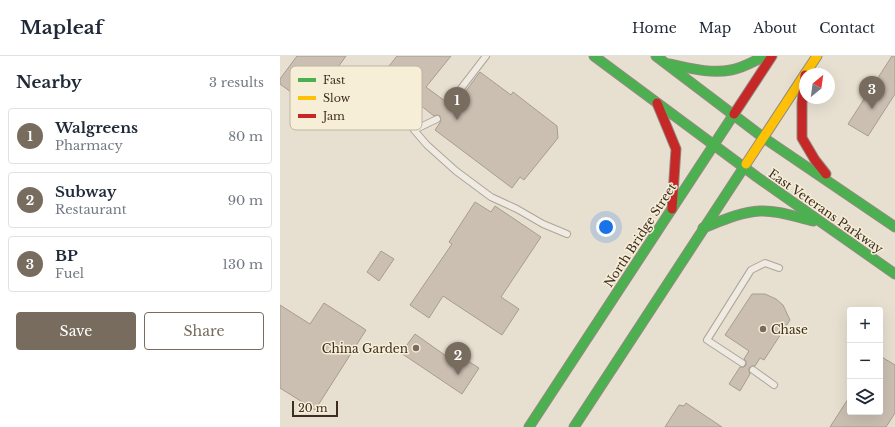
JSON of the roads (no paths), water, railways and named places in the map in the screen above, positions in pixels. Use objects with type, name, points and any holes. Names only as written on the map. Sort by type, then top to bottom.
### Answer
[{"type":"main road","name":"East Veterans Parkway","points":[[594,56],[744,167],[895,274]]},
{"type":"main road","name":"East Veterans Parkway","points":[[656,56],[764,138],[895,228]]},
{"type":"main road","points":[[665,63],[724,72],[743,67],[765,56]]},
{"type":"main road","name":"North Bridge Street","points":[[529,427],[772,56]]},
{"type":"main road","points":[[809,68],[817,56]]},
{"type":"main road","points":[[574,427],[799,83]]},
{"type":"main road","points":[[656,102],[676,149],[672,209]]},
{"type":"main road","points":[[802,104],[802,138],[815,160],[838,189]]},
{"type":"main road","points":[[703,228],[736,216],[760,211],[822,222]]},
{"type":"lane","points":[[449,104],[486,56]]},
{"type":"lane","points":[[422,126],[437,118]]},
{"type":"lane","points":[[414,130],[427,145],[456,171],[491,196],[543,224],[567,234]]},
{"type":"lane","points":[[742,363],[707,340],[751,270],[765,264],[779,268]]},
{"type":"lane","points":[[753,370],[774,385]]},
{"type":"place","name":"BP","points":[[872,109]]},
{"type":"place","name":"Walgreens","points":[[457,120]]},
{"type":"place","name":"Chase","points":[[763,329]]},
{"type":"place","name":"China Garden","points":[[416,348]]},
{"type":"place","name":"Subway","points":[[458,375]]}]
